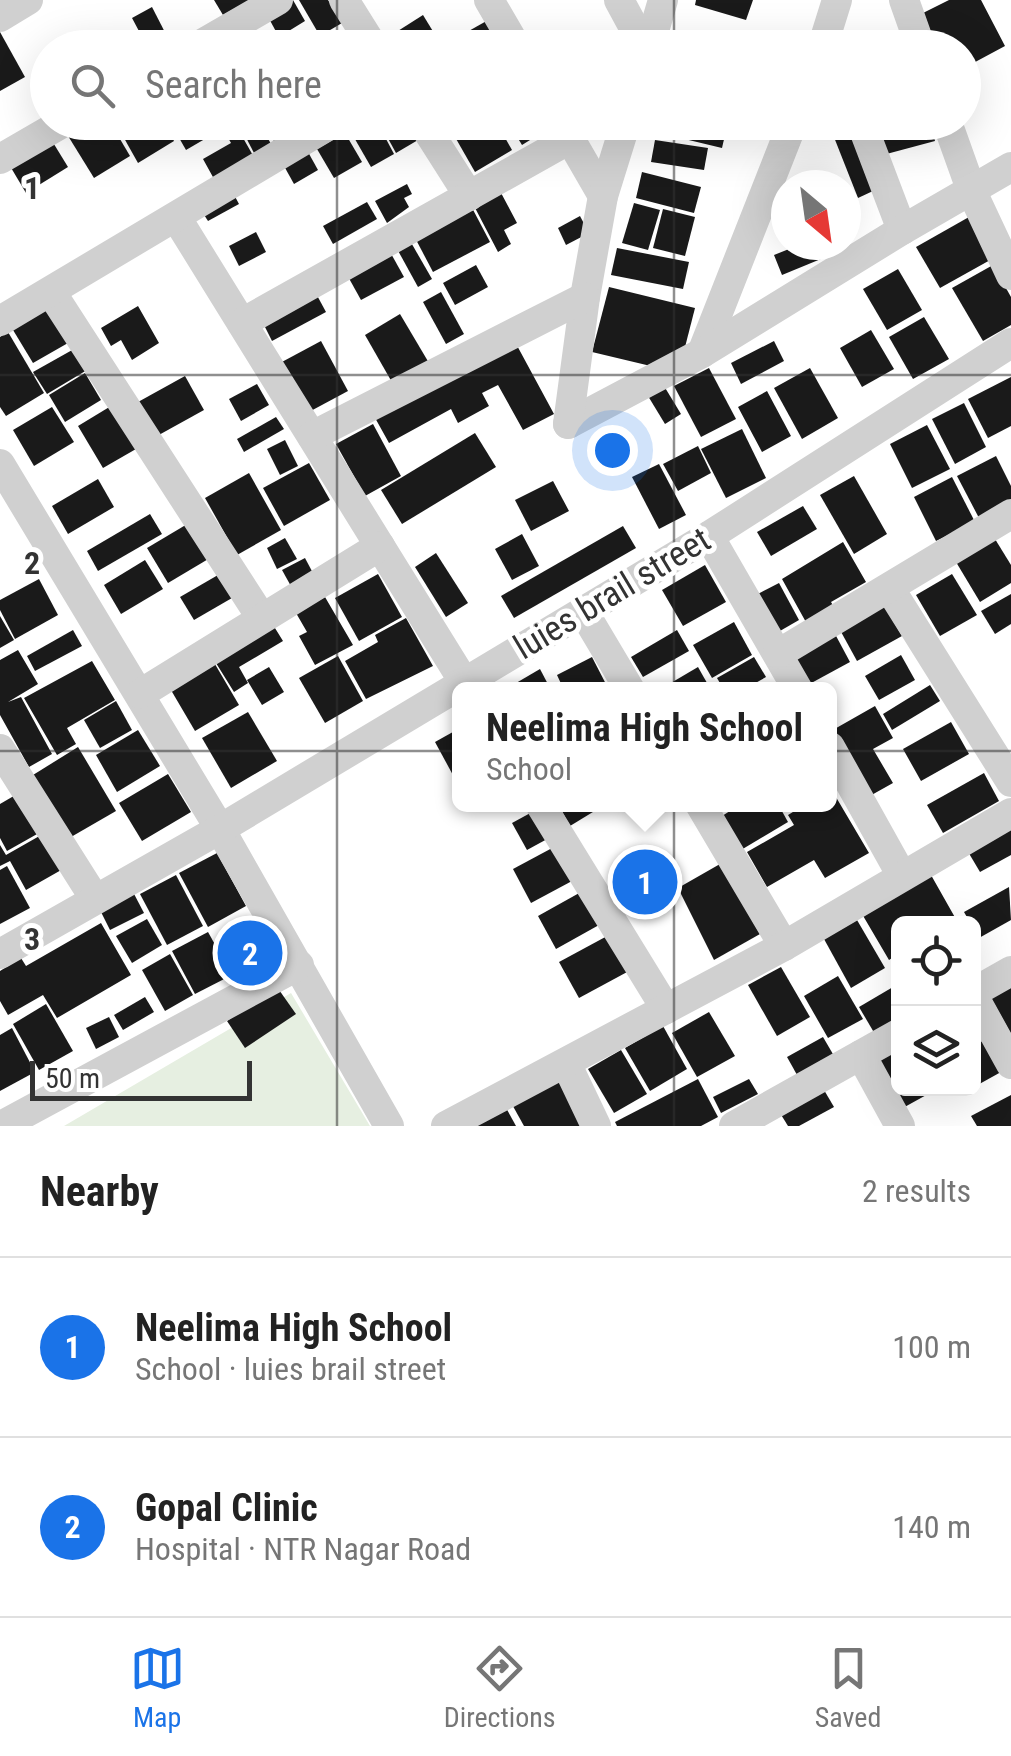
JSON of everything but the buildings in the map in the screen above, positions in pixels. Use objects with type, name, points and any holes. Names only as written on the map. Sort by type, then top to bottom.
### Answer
[{"type":"street","points":[[0,17],[28,0]]},
{"type":"street","points":[[226,30],[278,0]]},
{"type":"street","points":[[344,0],[363,30]]},
{"type":"street","points":[[489,0],[506,30]]},
{"type":"street","points":[[619,0],[636,30]]},
{"type":"street","points":[[653,30],[663,0]]},
{"type":"street","points":[[830,30],[836,0]]},
{"type":"street","points":[[904,0],[915,30]]},
{"type":"street","points":[[0,159],[33,140]]},
{"type":"street","points":[[0,321],[304,140]]},
{"type":"street","points":[[433,140],[468,196]]},
{"type":"street","points":[[242,322],[468,196],[552,140]]},
{"type":"street","points":[[571,140],[604,196]]},
{"type":"street","points":[[621,140],[604,196],[585,297],[568,424],[702,353],[1011,167]]},
{"type":"street","points":[[702,353],[786,140]]},
{"type":"street","points":[[869,140],[902,230]]},
{"type":"street","points":[[953,140],[972,192],[1011,274]]},
{"type":"street","points":[[176,217],[464,682]]},
{"type":"street","points":[[51,292],[261,616]]},
{"type":"street","points":[[312,436],[585,297]]},
{"type":"street","name":"luies brail street","points":[[471,682],[709,536],[1011,342]]},
{"type":"street","points":[[2,472],[220,829],[389,1126]]},
{"type":"street","points":[[778,654],[1009,520]]},
{"type":"street","points":[[709,536],[794,682]]},
{"type":"street","points":[[140,694],[380,546]]},
{"type":"street","points":[[890,589],[1011,782]]},
{"type":"street","points":[[583,610],[625,682]]},
{"type":"street","name":"luies brail street","points":[[0,954],[452,693]]},
{"type":"street","points":[[0,749],[10,787],[95,899]]},
{"type":"street","points":[[837,760],[902,876]]},
{"type":"street","points":[[545,812],[666,1009]]},
{"type":"street","points":[[705,812],[784,946]]},
{"type":"street","points":[[446,1126],[784,946],[1011,813]]},
{"type":"street","points":[[1,1126],[299,964]]},
{"type":"street","points":[[981,989],[1011,970]]},
{"type":"street","points":[[980,1006],[1011,1064]]},
{"type":"street","points":[[734,1126],[891,1038]]},
{"type":"street","points":[[861,1054],[900,1126]]},
{"type":"street","points":[[566,1062],[596,1126]]},
{"type":"shaded area","points":[[291,993],[370,1126],[64,1126]]},
{"type":"place","name":"Neelima High School","points":[[645,882]]},
{"type":"place","name":"Gopal Clinic","points":[[250,953]]}]
